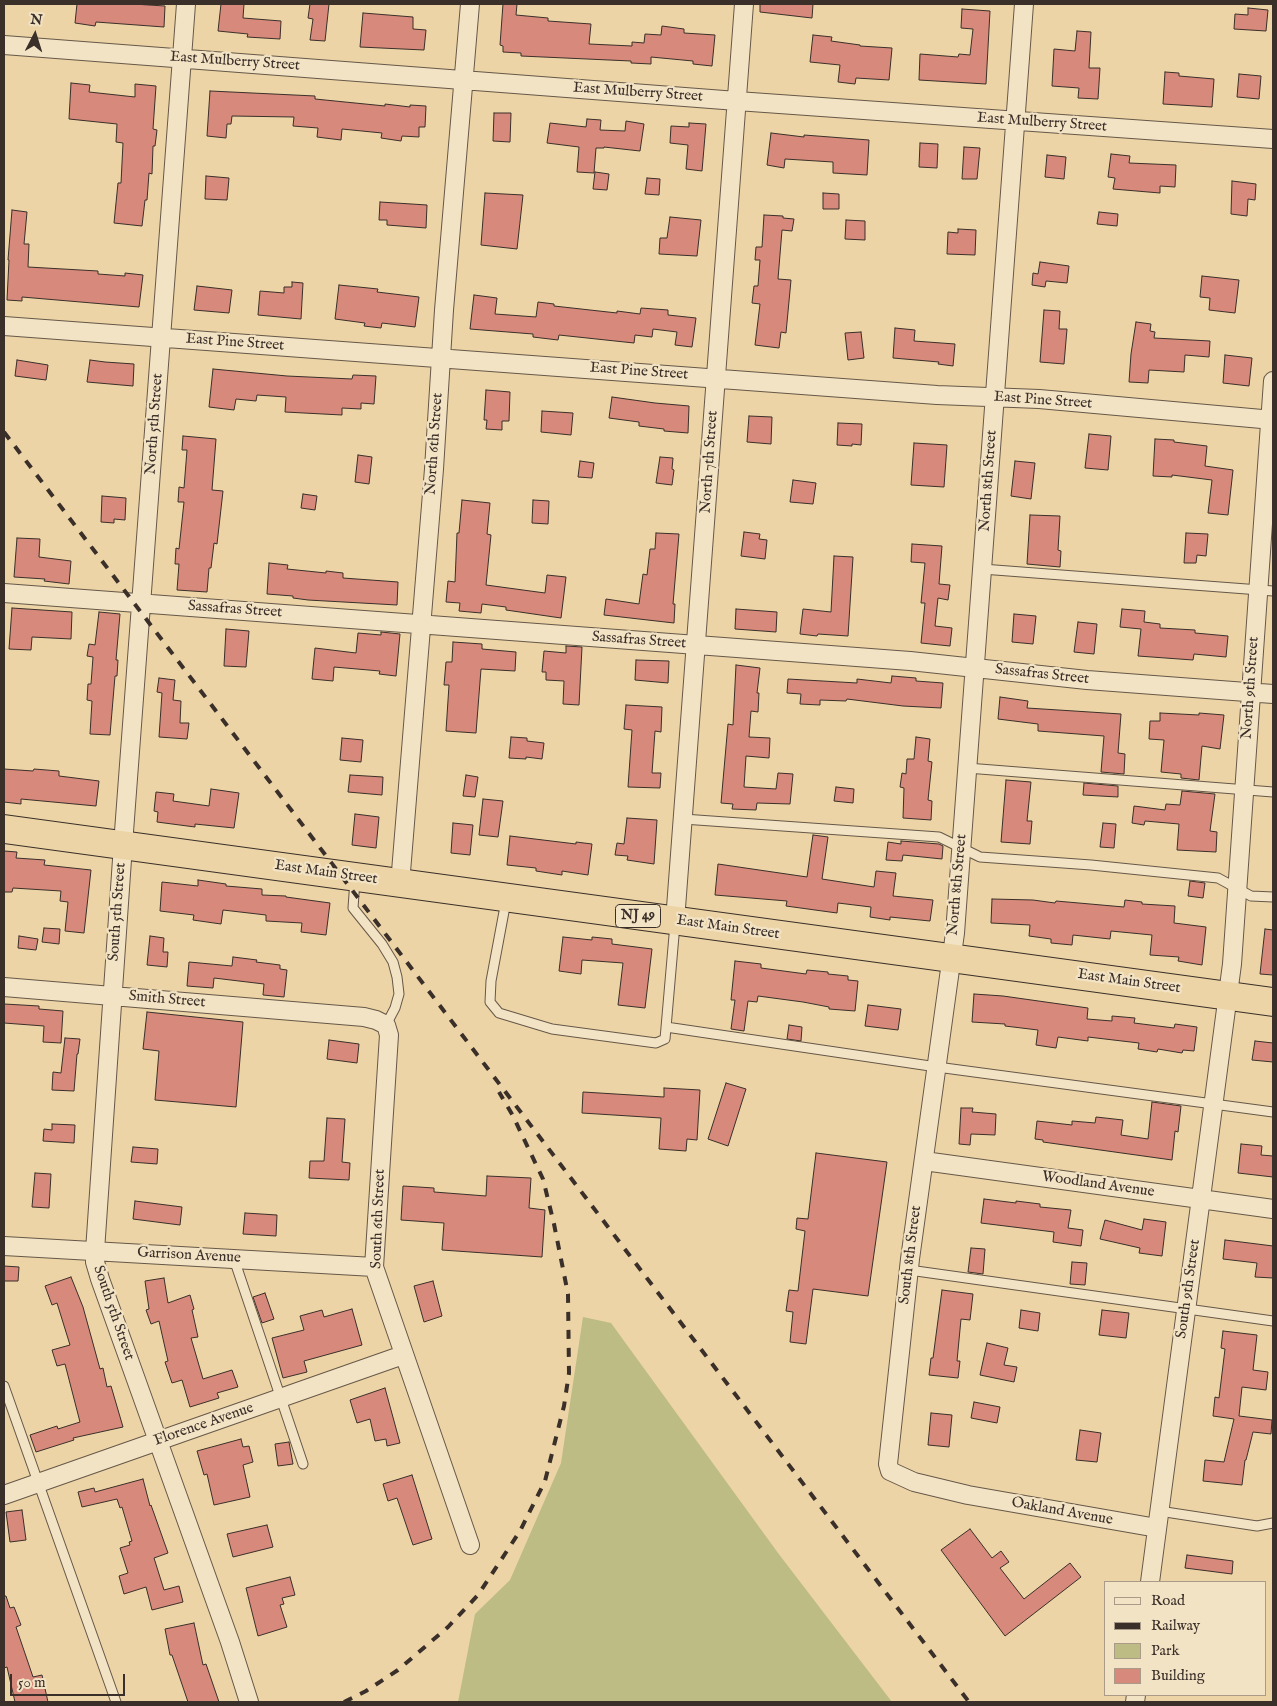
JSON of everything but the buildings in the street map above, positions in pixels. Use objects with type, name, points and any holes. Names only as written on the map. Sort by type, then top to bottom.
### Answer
[{"type":"highway","name":"East Main Street","points":[[4,828],[400,884],[1273,1002]]},
{"type":"street","name":"North 5th Street","points":[[123,845],[186,4]]},
{"type":"street","name":"North 6th Street","points":[[400,884],[470,4]]},
{"type":"street","name":"North 7th Street","points":[[675,920],[744,4]]},
{"type":"street","name":"North 8th Street","points":[[952,958],[1024,4]]},
{"type":"street","name":"East Mulberry Street","points":[[4,45],[1273,140]]},
{"type":"street","name":"East Pine Street","points":[[4,326],[937,395],[1039,399],[1272,420]]},
{"type":"street","name":"North 9th Street","points":[[1227,996],[1232,964],[1251,692],[1266,591],[1273,381]]},
{"type":"street","name":"Sassafras Street","points":[[4,593],[910,661],[1086,680],[1273,694]]},
{"type":"street","name":"South 5th Street","points":[[123,845],[94,1240],[95,1262],[230,1642],[249,1702]]},
{"type":"street","name":"South 8th Street","points":[[952,958],[909,1270],[888,1455],[890,1471],[914,1482],[968,1496]]},
{"type":"street","name":"Smith Street","points":[[4,987],[364,1017],[386,1025]]},
{"type":"street","name":"South 9th Street","points":[[1150,1581],[1227,996]]},
{"type":"street","name":"South 6th Street","points":[[386,1025],[389,1035],[374,1267],[470,1545]]},
{"type":"street","name":"Woodland Avenue","points":[[924,1161],[1273,1208]]},
{"type":"street","name":"Garrison Avenue","points":[[4,1246],[374,1267]]},
{"type":"street","name":"Florence Avenue","points":[[4,1495],[403,1355]]},
{"type":"street","name":"Oakland Avenue","points":[[968,1496],[1158,1520]]},
{"type":"lane","points":[[982,570],[1266,591]]},
{"type":"lane","points":[[967,768],[1273,792]]},
{"type":"lane","points":[[683,819],[939,837],[980,858],[1091,865],[1218,878],[1251,896],[1273,897]]},
{"type":"lane","points":[[356,877],[353,908],[382,944],[393,962],[397,977],[398,994],[395,1008],[386,1025]]},
{"type":"lane","points":[[506,898],[491,980],[490,1002],[499,1013],[552,1030],[656,1043],[665,1039],[675,920]]},
{"type":"lane","points":[[666,1027],[937,1067],[1273,1112]]},
{"type":"lane","points":[[234,1259],[303,1464]]},
{"type":"lane","points":[[909,1270],[1273,1321]]},
{"type":"lane","points":[[4,1386],[116,1702]]},
{"type":"lane","points":[[1158,1520],[1257,1526],[1273,1523]]},
{"type":"green space","points":[[583,1317],[611,1323],[778,1553],[892,1702],[458,1702],[475,1614],[510,1580],[561,1463]]},
{"type":"railway","points":[[4,432],[969,1702]]},
{"type":"railway","points":[[344,1702],[366,1691],[398,1670],[448,1627],[478,1595],[520,1531],[545,1481],[564,1406],[569,1373],[568,1294],[543,1179],[513,1116],[499,1092]]}]
